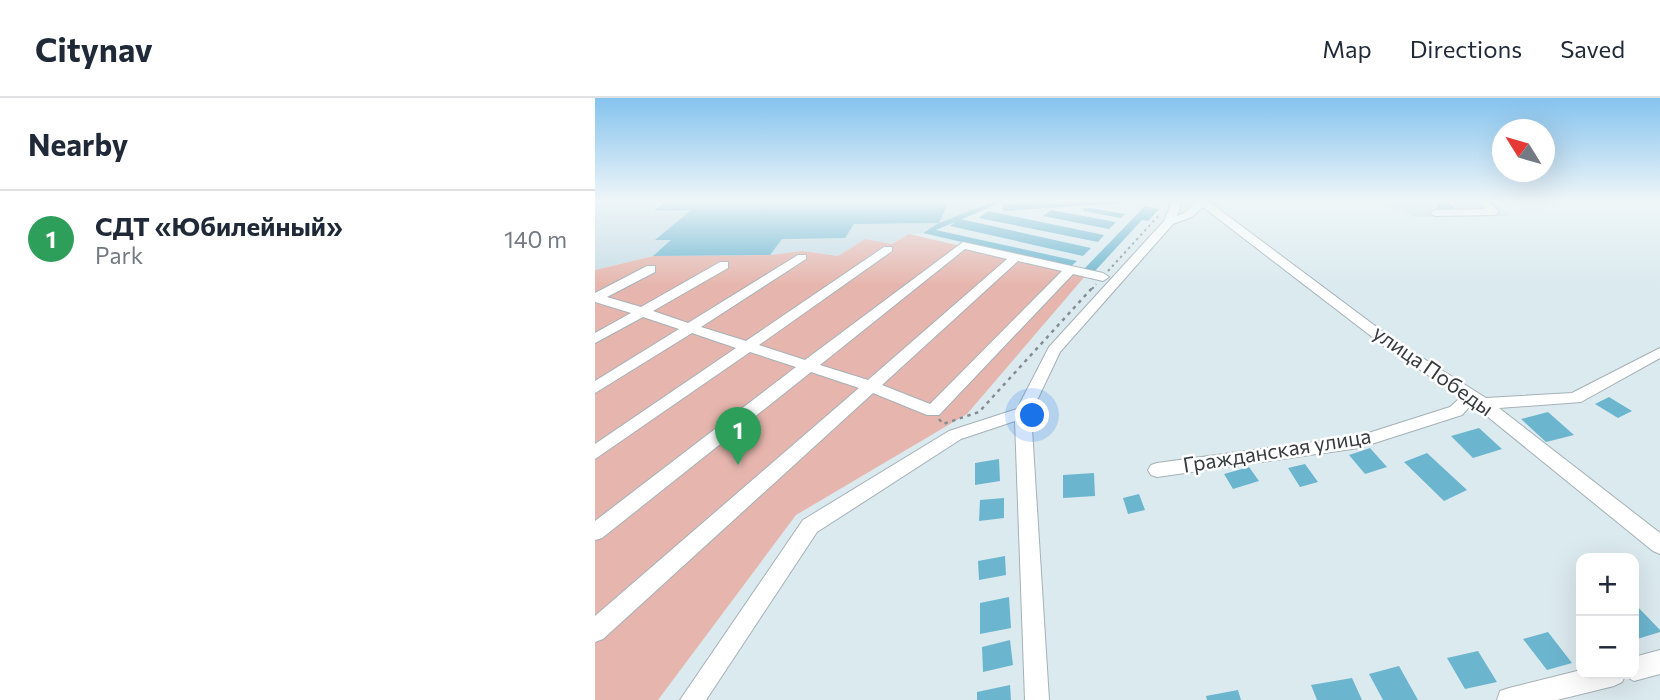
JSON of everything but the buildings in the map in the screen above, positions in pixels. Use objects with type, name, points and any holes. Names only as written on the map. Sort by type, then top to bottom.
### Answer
[{"type":"street","points":[[1037,700],[1023,413],[1054,350],[1163,229]]},
{"type":"street","name":"улица Победы","points":[[1239,229],[1389,343],[1477,400],[1660,545]]},
{"type":"street","points":[[595,532],[963,245],[1103,277]]},
{"type":"street","points":[[595,453],[888,248]]},
{"type":"street","points":[[595,388],[803,257]]},
{"type":"street","points":[[595,631],[1016,257]]},
{"type":"street","points":[[595,339],[724,265]]},
{"type":"street","points":[[596,298],[651,269]]},
{"type":"street","points":[[596,298],[870,386],[933,411],[1070,270]]},
{"type":"street","points":[[1477,400],[1575,398],[1660,352]]},
{"type":"street","name":"Гражданская улица","points":[[1157,470],[1359,442],[1456,411],[1477,400]]},
{"type":"street","points":[[692,700],[810,526],[955,435],[1023,413]]},
{"type":"street","points":[[1639,668],[1660,662]]},
{"type":"street","points":[[1509,700],[1594,679]]},
{"type":"path","points":[[933,411],[943,424],[979,412],[1103,277]]},
{"type":"shaded area","points":[[595,229],[929,229],[923,233],[909,234],[892,244],[865,239],[838,256],[803,251],[770,255],[653,256],[595,270]]},
{"type":"shaded area","points":[[909,234],[1086,275],[967,414],[796,515],[658,700],[595,700],[595,270],[653,256],[770,255],[803,251],[838,256],[865,239],[892,244]]},
{"type":"place","name":"СДТ «Юбилейный»","points":[[738,465]]}]
